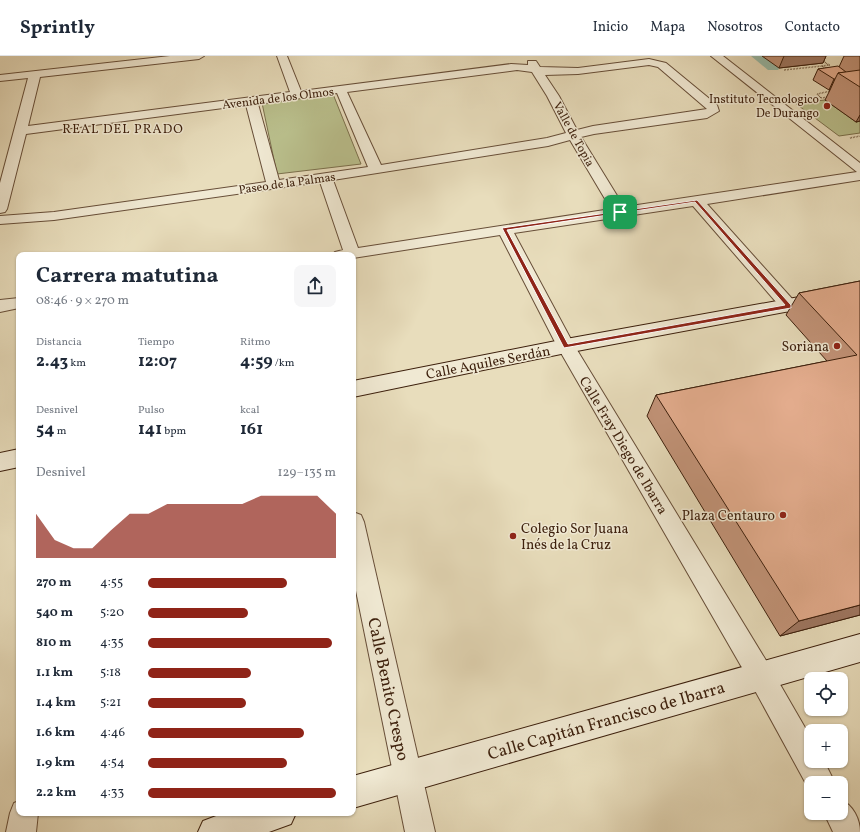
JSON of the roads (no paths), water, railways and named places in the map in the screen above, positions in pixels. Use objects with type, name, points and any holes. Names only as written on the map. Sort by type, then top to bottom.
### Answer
[{"type":"street","points":[[0,78],[129,60],[199,56]]},
{"type":"street","points":[[282,56],[297,96]]},
{"type":"street","name":"Valle de Topia","points":[[528,56],[535,70],[553,96],[573,135],[620,212]]},
{"type":"street","points":[[716,56],[860,169]]},
{"type":"street","name":"Avenida de los Olmos","points":[[14,138],[251,101],[511,67],[535,70],[565,71],[654,63],[662,65],[714,108],[707,114],[593,130],[573,135]]},
{"type":"street","points":[[0,209],[14,138],[35,74]]},
{"type":"street","points":[[341,90],[376,170]]},
{"type":"street","points":[[251,101],[274,184]]},
{"type":"street","name":"Paseo de la Palmas","points":[[0,220],[42,218],[376,170],[548,142],[573,135]]},
{"type":"street","points":[[356,252],[860,176]]},
{"type":"street","points":[[325,177],[345,252]]},
{"type":"street","points":[[696,200],[789,306]]},
{"type":"street","name":"Calle Fray Diego de Ibarra","points":[[504,229],[566,346],[761,676],[817,776]]},
{"type":"street","name":"Calle Aquiles Serdán","points":[[356,388],[566,346],[860,292]]},
{"type":"street","points":[[0,306],[16,303]]},
{"type":"street","points":[[0,462],[16,459]]},
{"type":"street","name":"Calle Benito Crespo","points":[[356,536],[420,832]]},
{"type":"street","name":"Calle Capitán Francisco de Ibarra","points":[[356,791],[860,648]]},
{"type":"street","points":[[21,832],[24,816]]},
{"type":"street","points":[[214,832],[270,816]]},
{"type":"street","points":[[842,820],[848,832]]},
{"type":"waterway","points":[[758,56],[773,67]]},
{"type":"place","name":"Instituto Tecnologico De Durango","points":[[827,106]]},
{"type":"place","name":"Soriana","points":[[837,346]]},
{"type":"place","name":"Plaza Centauro","points":[[783,515]]},
{"type":"place","name":"Colegio Sor Juana Inés de la Cruz","points":[[513,536]]},
{"type":"district","name":"REAL DEL PRADO","points":[[123,128]]}]
